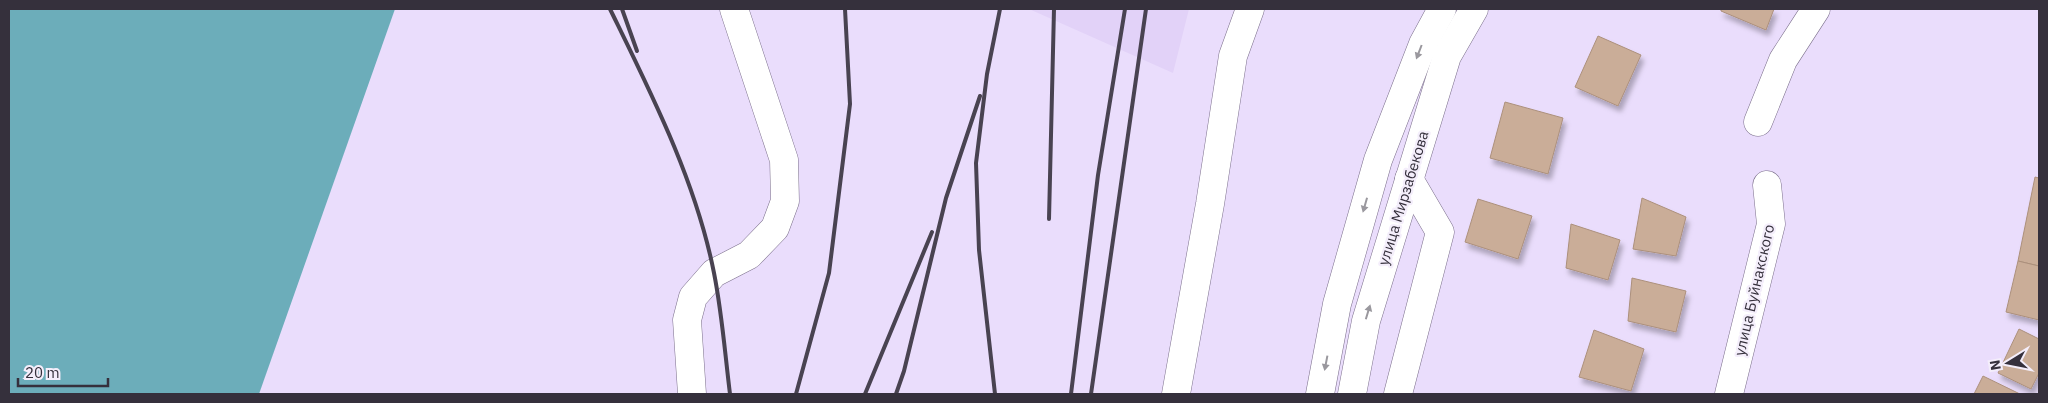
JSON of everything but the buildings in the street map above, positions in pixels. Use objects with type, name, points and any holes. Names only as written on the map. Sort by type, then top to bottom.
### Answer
[{"type":"street","points":[[692,394],[687,320],[693,297],[714,273],[749,255],[774,228],[785,201],[784,160],[734,9]]},
{"type":"street","points":[[1176,394],[1210,204],[1233,56],[1250,9]]},
{"type":"street","points":[[1320,394],[1337,304],[1372,178],[1422,44],[1442,9]]},
{"type":"street","name":"улица Мирзабекова","points":[[1352,394],[1366,321],[1408,179],[1447,56],[1474,9]]},
{"type":"street","points":[[1758,122],[1783,60],[1816,9]]},
{"type":"street","points":[[1398,394],[1440,232],[1408,179]]},
{"type":"street","name":"улица Буйнакского","points":[[1729,394],[1771,224],[1767,186]]},
{"type":"shaded area","points":[[9,9],[395,9],[259,394],[9,394]]},
{"type":"shaded area","points":[[1029,9],[1189,9],[1173,73]]},
{"type":"railway","points":[[610,9],[671,138],[696,205],[717,288],[730,394]]},
{"type":"railway","points":[[622,9],[637,51]]},
{"type":"railway","points":[[796,394],[829,273],[850,104],[845,9]]},
{"type":"railway","points":[[995,394],[979,250],[976,163],[987,74],[1000,9]]},
{"type":"railway","points":[[1049,219],[1054,9]]},
{"type":"railway","points":[[1071,394],[1098,175],[1125,9]]},
{"type":"railway","points":[[1091,394],[1146,9]]},
{"type":"railway","points":[[896,394],[904,371],[946,198],[980,96]]},
{"type":"railway","points":[[865,394],[932,232]]}]
